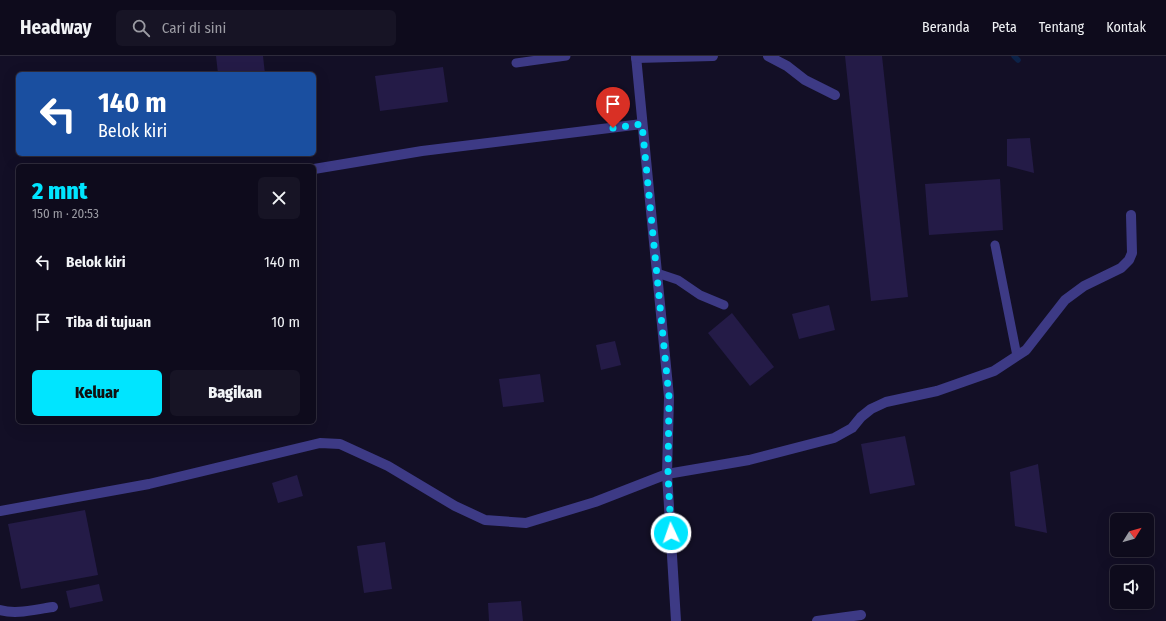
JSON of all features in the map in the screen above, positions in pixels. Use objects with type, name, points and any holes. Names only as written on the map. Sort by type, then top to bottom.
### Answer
[{"type":"street","points":[[676,621],[668,474],[669,397],[636,57],[713,56]]},
{"type":"street","points":[[768,56],[787,66],[805,80],[835,95]]},
{"type":"street","points":[[316,169],[422,151],[642,124]]},
{"type":"street","points":[[0,511],[149,484],[320,444],[340,444],[388,466],[455,506],[485,520],[526,524],[595,502],[668,474],[749,460],[834,438],[852,428],[861,417],[871,409],[886,402],[937,391],[994,372],[1026,350],[1065,300],[1084,286],[1121,268],[1129,260],[1132,253],[1131,215]]},
{"type":"street","points":[[0,610],[7,612],[53,607]]},
{"type":"street","points":[[817,621],[861,615]]},
{"type":"lane","points":[[516,63],[566,56]]},
{"type":"lane","points":[[995,245],[1017,356]]},
{"type":"lane","points":[[657,273],[678,280],[700,295],[724,305]]},
{"type":"building","points":[[216,56],[263,56],[265,72],[218,72]]},
{"type":"building","points":[[845,56],[882,56],[908,297],[871,301]]},
{"type":"building","points":[[443,67],[448,102],[380,111],[375,76]]},
{"type":"building","points":[[1030,138],[1034,173],[1007,166],[1007,139]]},
{"type":"building","points":[[1000,179],[1003,230],[929,235],[925,184]]},
{"type":"building","points":[[829,305],[835,330],[799,339],[792,314]]},
{"type":"building","points":[[732,313],[774,367],[750,386],[708,333]]},
{"type":"building","points":[[615,341],[621,365],[601,370],[596,345]]},
{"type":"building","points":[[540,374],[544,402],[503,407],[499,379]]},
{"type":"building","points":[[905,436],[915,485],[870,494],[861,444]]},
{"type":"building","points":[[1038,464],[1047,533],[1015,526],[1010,472]]},
{"type":"building","points":[[297,475],[303,496],[278,503],[272,483]]},
{"type":"building","points":[[85,510],[98,575],[21,589],[8,524]]},
{"type":"building","points":[[385,542],[392,589],[364,593],[357,546]]},
{"type":"building","points":[[99,584],[103,601],[70,608],[66,591]]},
{"type":"building","points":[[521,601],[523,621],[489,621],[488,603]]},
{"type":"waterway","points":[[1014,56],[1018,60]]},
{"type":"route","points":[[613,128],[642,124],[669,397],[670,425],[668,474],[671,533]]}]
